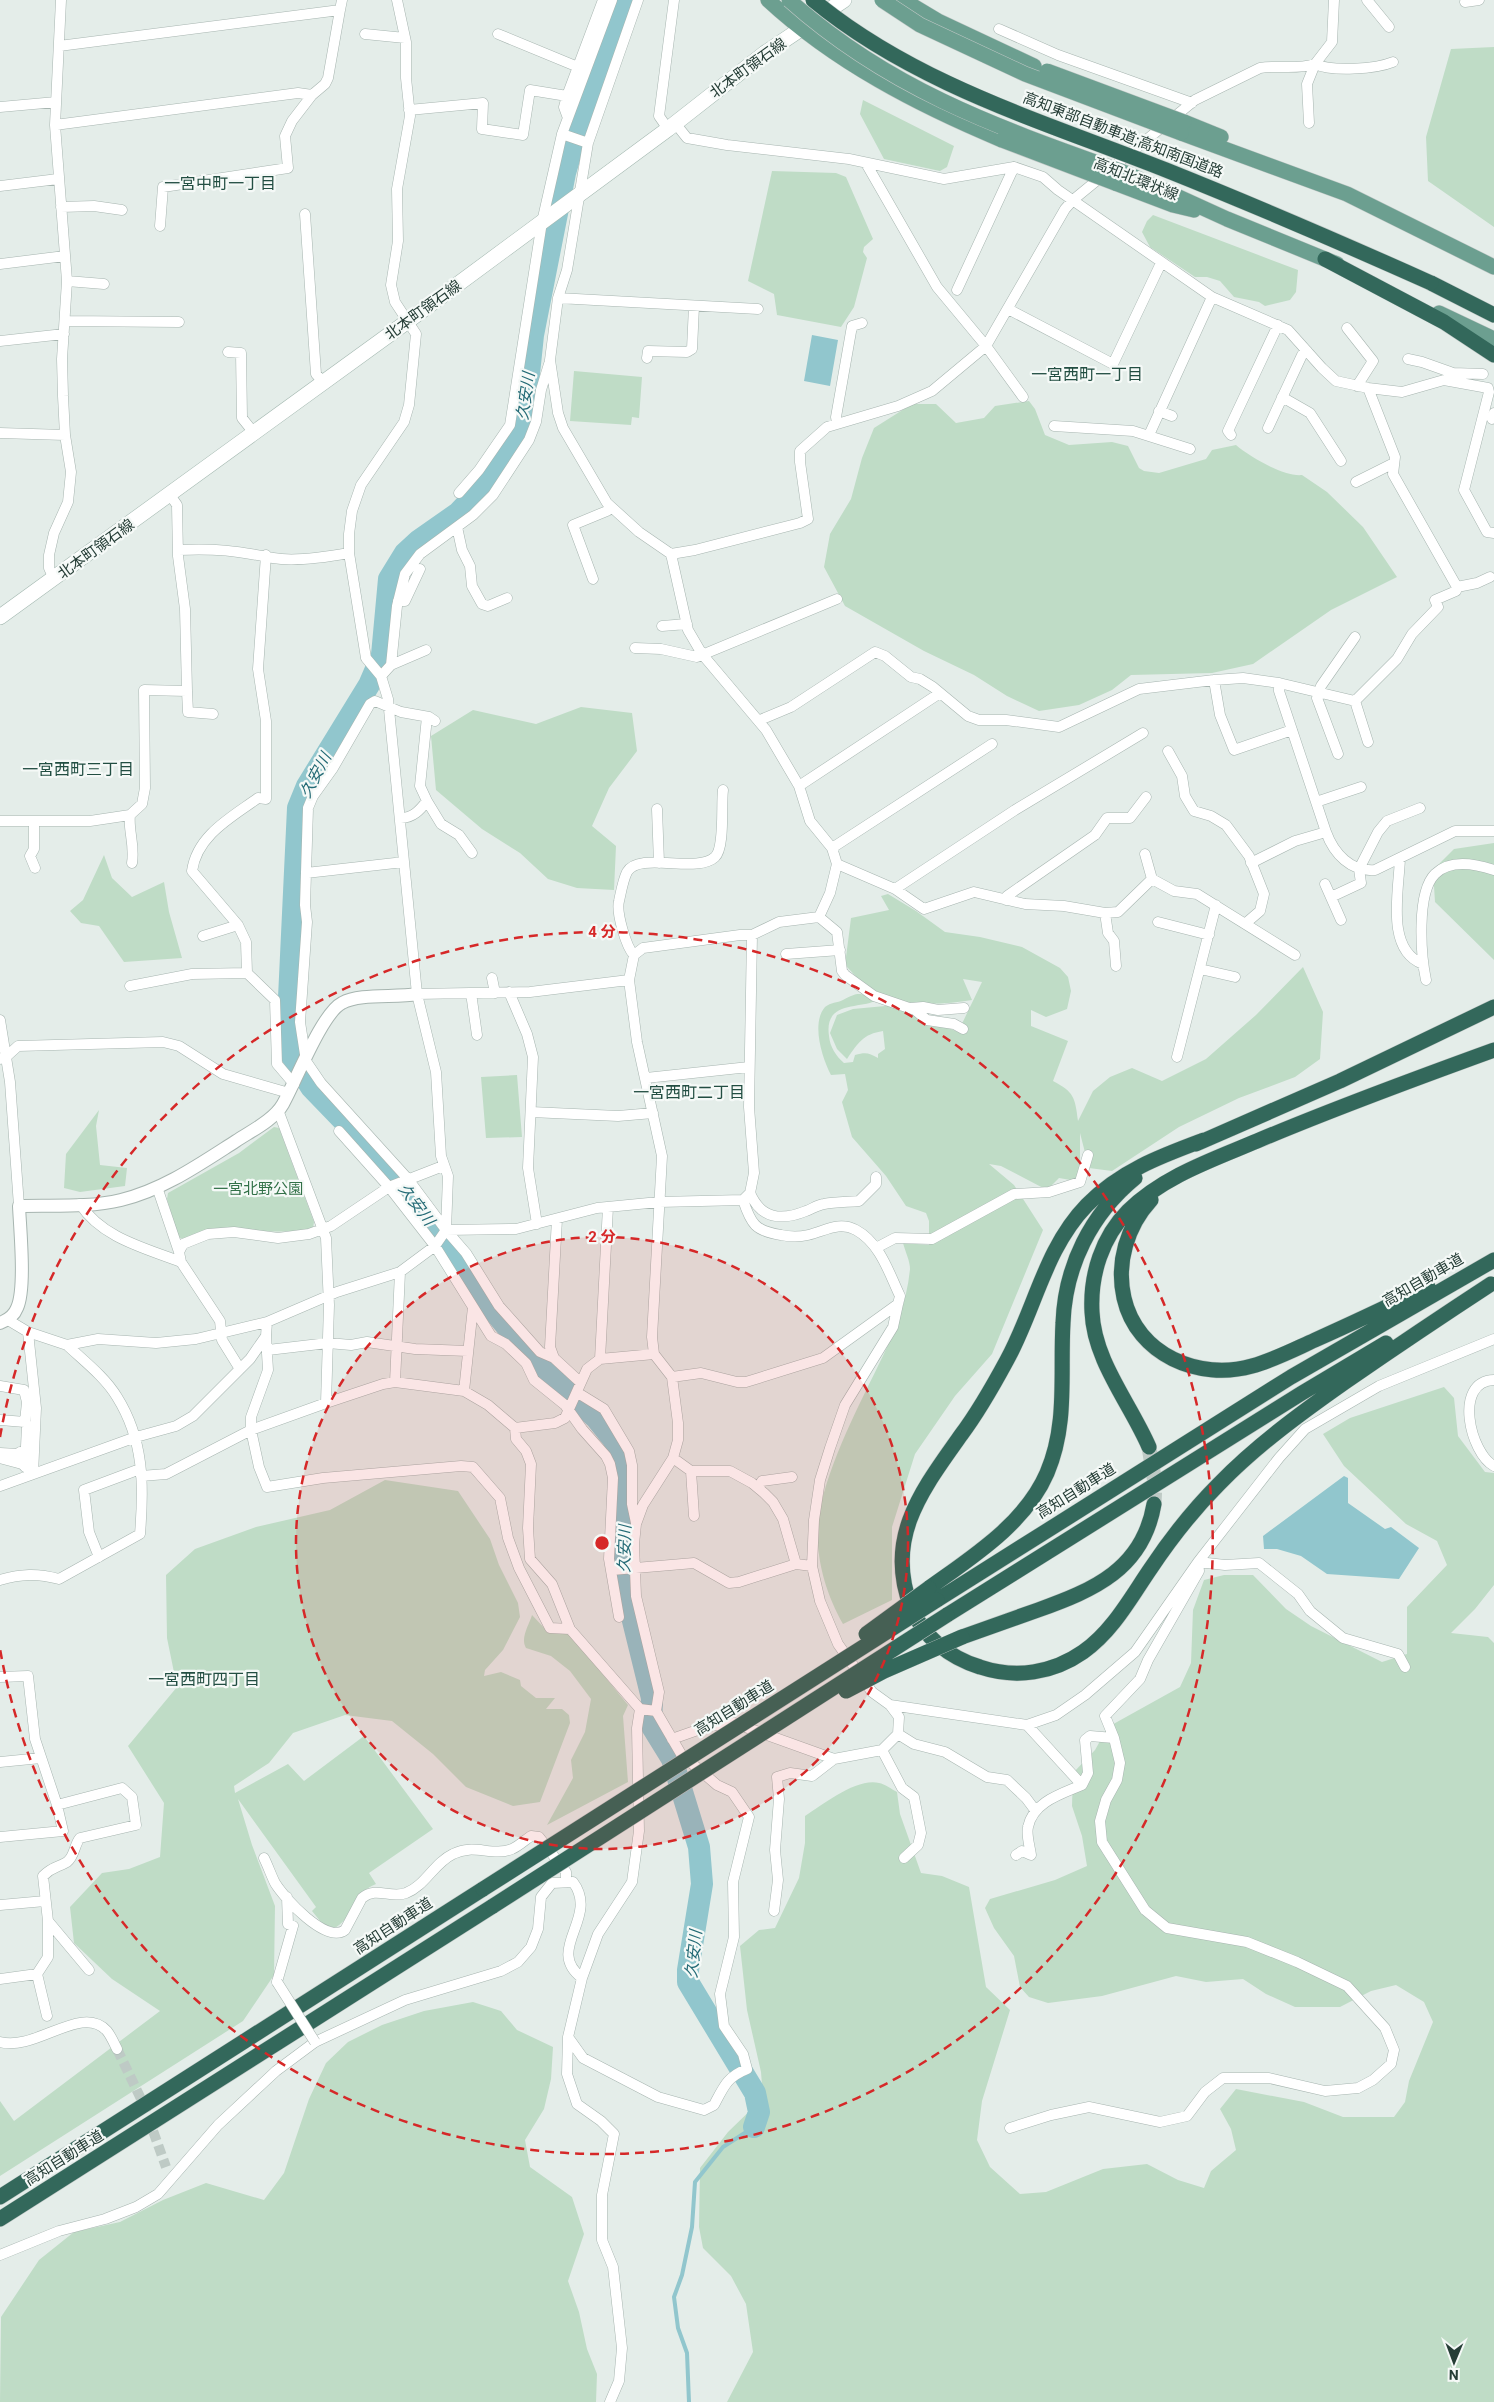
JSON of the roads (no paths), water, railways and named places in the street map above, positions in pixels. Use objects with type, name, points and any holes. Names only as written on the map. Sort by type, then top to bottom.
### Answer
[{"type":"highway","name":"高知東部自動車道;高知南国道路","points":[[813,0],[842,22],[927,74],[989,102],[1300,224],[1431,283]]},
{"type":"highway","points":[[1325,259],[1444,322],[1494,356]]},
{"type":"highway","points":[[1431,283],[1494,310]]},
{"type":"highway","points":[[1431,283],[1494,315]]},
{"type":"highway","points":[[933,1594],[1001,1533],[1034,1495],[1046,1474],[1055,1450],[1060,1428],[1064,1300],[1078,1252],[1104,1208],[1121,1190],[1140,1174],[1204,1140],[1340,1081],[1494,1007]]},
{"type":"highway","points":[[1149,1447],[1098,1344],[1092,1314],[1094,1274],[1109,1237],[1127,1213],[1151,1191],[1168,1180],[1213,1160],[1352,1101],[1494,1050]]},
{"type":"highway","points":[[1204,1140],[1158,1157],[1120,1177],[1097,1195],[1077,1217],[1054,1251],[1024,1326],[992,1388],[979,1410],[930,1477],[916,1504],[908,1524],[903,1545],[903,1570],[906,1592],[916,1617],[927,1633],[943,1648],[962,1660],[998,1672],[1026,1673],[1053,1668],[1087,1649],[1102,1635],[1128,1604],[1166,1547],[1198,1506],[1239,1464],[1282,1428],[1333,1391],[1493,1283]]},
{"type":"highway","points":[[1213,1160],[1176,1180],[1150,1202],[1134,1224],[1127,1239],[1122,1267],[1121,1282],[1126,1307],[1137,1328],[1146,1340],[1161,1353],[1191,1367],[1222,1370],[1237,1369],[1268,1361],[1494,1255]]},
{"type":"highway","name":"高知自動車道","points":[[0,2197],[754,1716],[933,1594],[1291,1377],[1494,1260]]},
{"type":"highway","name":"高知自動車道","points":[[0,2219],[1151,1487],[1302,1393],[1493,1283]]},
{"type":"highway","points":[[622,1824],[658,1806],[831,1698],[884,1671],[962,1637],[1080,1595],[1104,1581],[1124,1565],[1135,1552],[1148,1528],[1154,1504]]},
{"type":"main road","points":[[768,0],[802,30],[884,83],[941,115],[1002,140],[1121,178]]},
{"type":"main road","name":"高知北環状線","points":[[789,0],[850,49],[933,98],[1121,178],[1325,259],[1494,339]]},
{"type":"main road","name":"北本町領石線","points":[[0,617],[324,383],[672,126],[765,53],[802,30],[844,0]]},
{"type":"main road","points":[[882,0],[920,25],[1016,70],[1182,127]]},
{"type":"main road","points":[[903,0],[938,21],[1034,66],[1347,194],[1494,267]]},
{"type":"street","points":[[54,579],[49,568],[49,555],[54,533],[70,494],[71,472],[65,435],[62,359],[66,281],[55,125],[61,0]]},
{"type":"street","points":[[4,1321],[28,1332],[67,1344],[98,1339],[175,1342],[221,1333],[266,1322],[329,1296],[400,1272],[435,1246],[446,1230],[448,1176],[443,1166],[436,1072],[417,994],[388,706],[381,676],[366,658],[350,553],[352,511],[361,485],[401,430],[408,411],[416,334],[395,302],[391,284],[398,241],[397,189],[407,140],[409,110],[405,38],[397,0]]},
{"type":"street","points":[[568,118],[564,107],[566,96],[604,0]]},
{"type":"street","points":[[459,493],[479,470],[510,425],[542,222],[562,134],[612,0]]},
{"type":"street","points":[[391,665],[398,601],[405,574],[414,560],[478,510],[492,495],[530,440],[550,360],[558,298],[567,270],[576,196],[588,144],[638,0]]},
{"type":"street","points":[[674,0],[659,116],[687,138],[727,146],[849,159],[867,165],[944,179],[969,177],[1014,167],[1043,177],[1161,263],[1212,297],[1288,330],[1336,381],[1368,388],[1402,392],[1452,377],[1483,374]]},
{"type":"street","points":[[1309,122],[1307,84],[1315,64],[1332,42],[1334,0]]},
{"type":"street","points":[[1368,0],[1388,27]]},
{"type":"street","points":[[1464,2],[1479,0]]},
{"type":"street","points":[[59,46],[341,5],[328,78],[325,84],[312,95],[292,121],[285,136],[288,168],[163,187],[160,226]]},
{"type":"street","points":[[999,29],[1058,55],[1192,103]]},
{"type":"street","points":[[364,34],[405,38]]},
{"type":"street","points":[[498,34],[578,67]]},
{"type":"street","points":[[671,554],[695,550],[800,523],[808,519],[800,451],[827,427],[898,406],[932,391],[986,346],[1065,209],[1073,200],[1192,103],[1260,68],[1269,66],[1297,68],[1315,64],[1332,68],[1384,66],[1393,62]]},
{"type":"street","points":[[409,110],[483,103],[482,129],[523,135],[530,90],[566,96]]},
{"type":"street","points":[[55,125],[298,93],[312,95]]},
{"type":"street","points":[[0,107],[56,102]]},
{"type":"street","points":[[562,134],[588,144]]},
{"type":"street","points":[[867,165],[937,288],[986,346],[1023,397]]},
{"type":"street","points":[[956,290],[1014,167]]},
{"type":"street","points":[[0,186],[58,179]]},
{"type":"street","points":[[60,207],[94,206],[122,210]]},
{"type":"street","points":[[305,214],[316,374],[324,383]]},
{"type":"street","points":[[0,264],[65,256]]},
{"type":"street","points":[[1008,309],[1113,364],[1161,263]]},
{"type":"street","points":[[66,281],[104,284]]},
{"type":"street","points":[[1149,435],[1212,297]]},
{"type":"street","points":[[558,298],[758,309]]},
{"type":"street","points":[[647,358],[648,351],[687,352],[692,349],[694,306]]},
{"type":"street","points":[[65,321],[179,322]]},
{"type":"street","points":[[837,423],[836,417],[852,326],[862,324]]},
{"type":"street","points":[[1231,435],[1228,431],[1278,325]]},
{"type":"street","points":[[1346,328],[1374,361],[1357,386]]},
{"type":"street","points":[[0,341],[64,334]]},
{"type":"street","points":[[1268,428],[1302,355],[1307,351]]},
{"type":"street","points":[[228,352],[241,353],[242,418],[254,433]]},
{"type":"street","points":[[550,360],[558,413],[563,428],[611,508],[639,532],[671,554],[687,624],[702,654],[760,720],[799,786],[810,821],[832,848],[836,864],[830,893],[819,917]]},
{"type":"street","points":[[1408,360],[1422,362],[1452,377],[1488,388],[1489,392],[1464,490],[1487,532],[1494,533]]},
{"type":"street","points":[[1368,388],[1395,457],[1393,474],[1457,587]]},
{"type":"street","points":[[1282,397],[1310,413],[1341,461]]},
{"type":"street","points":[[1159,411],[1172,416]]},
{"type":"street","points":[[1054,426],[1133,431],[1190,449]]},
{"type":"street","points":[[0,433],[65,435]]},
{"type":"street","points":[[1356,482],[1394,463]]},
{"type":"street","points":[[170,495],[177,505],[178,550],[185,608],[188,712],[213,714]]},
{"type":"street","points":[[593,579],[573,525],[611,508]]},
{"type":"street","points":[[457,527],[462,550],[470,566],[472,586],[478,599],[482,604],[488,606],[507,598]]},
{"type":"street","points":[[178,550],[204,548],[229,550],[274,558],[325,557],[350,553]]},
{"type":"street","points":[[247,974],[246,942],[238,925],[224,906],[192,871],[194,859],[213,830],[258,798],[266,799],[266,721],[258,669],[266,556]]},
{"type":"street","points":[[398,601],[405,600],[420,569]]},
{"type":"street","points":[[1355,701],[1397,659],[1412,634],[1438,607],[1435,600],[1456,591],[1457,587],[1477,583],[1490,577]]},
{"type":"street","points":[[635,648],[661,649],[697,657],[837,599]]},
{"type":"street","points":[[662,626],[687,624]]},
{"type":"street","points":[[1338,754],[1317,698],[1318,693],[1355,637]]},
{"type":"street","points":[[381,676],[391,665],[426,650]]},
{"type":"street","points":[[760,720],[791,707],[875,652],[885,656],[911,677],[920,679],[968,716],[979,720],[1006,720],[1059,727],[1139,689],[1242,678],[1279,682],[1355,701]]},
{"type":"street","points":[[1214,680],[1220,715],[1234,750],[1292,730]]},
{"type":"street","points":[[1279,682],[1279,691],[1326,832],[1331,844],[1349,865],[1359,869],[1375,870],[1455,831],[1494,831]]},
{"type":"street","points":[[0,821],[90,821],[130,815],[142,804],[146,788],[144,690],[186,691]]},
{"type":"street","points":[[799,786],[940,693]]},
{"type":"street","points":[[472,853],[459,835],[441,824],[420,786],[431,719],[401,712],[375,701],[370,704],[333,768],[313,796],[307,820],[307,922],[300,1022],[306,1061],[321,1083],[408,1179],[446,1230],[466,1253],[499,1306],[540,1352],[554,1358],[580,1382]]},
{"type":"street","points":[[1355,701],[1368,742]]},
{"type":"street","points":[[895,889],[1015,810],[1143,733]]},
{"type":"street","points":[[832,848],[992,744]]},
{"type":"street","points":[[1168,751],[1182,776],[1185,796],[1194,811],[1211,816],[1226,825],[1236,835],[1251,863],[1264,894],[1260,911],[1246,923]]},
{"type":"street","points":[[1316,802],[1361,787]]},
{"type":"street","points":[[636,1524],[643,1506],[674,1458],[678,1440],[678,1423],[672,1377],[654,1354],[652,1337],[662,1156],[638,1042],[630,980],[634,955],[616,909],[629,869],[638,864],[701,863],[715,858],[722,846],[722,790]]},
{"type":"street","points":[[1006,900],[1007,896],[1095,835],[1107,818],[1130,818],[1146,797]]},
{"type":"street","points":[[400,818],[409,818],[427,801]]},
{"type":"street","points":[[1331,898],[1361,883],[1359,869],[1378,832],[1387,821],[1420,808]]},
{"type":"street","points":[[657,809],[659,863]]},
{"type":"street","points":[[130,815],[129,821],[134,849],[132,863]]},
{"type":"street","points":[[34,821],[34,848],[30,856],[35,868]]},
{"type":"street","points":[[441,824],[441,837]]},
{"type":"street","points":[[1251,863],[1295,841],[1326,832]]},
{"type":"street","points":[[1146,854],[1152,879],[1174,891],[1197,894],[1295,955]]},
{"type":"street","points":[[1400,858],[1397,930],[1404,948],[1413,960],[1423,964]]},
{"type":"street","points":[[306,873],[404,862]]},
{"type":"street","points":[[836,864],[895,889],[924,909],[974,892],[1006,900],[1105,913],[1118,912],[1152,879]]},
{"type":"street","points":[[1426,980],[1423,964],[1422,928],[1425,898],[1430,882],[1436,873],[1463,864],[1482,866],[1494,870]]},
{"type":"street","points":[[1325,884],[1341,920]]},
{"type":"street","points":[[1177,1057],[1216,905]]},
{"type":"street","points":[[1105,913],[1108,933],[1114,941],[1116,966]]},
{"type":"street","points":[[634,955],[643,948],[722,937],[752,935],[780,922],[819,917],[837,932],[842,971],[845,975],[874,996],[911,1008],[927,1020],[954,1024],[963,1029]]},
{"type":"street","points":[[1158,922],[1209,935]]},
{"type":"street","points":[[203,936],[238,925]]},
{"type":"street","points":[[752,935],[749,1067],[754,1159],[747,1196],[750,1219],[758,1229],[768,1233],[788,1236],[807,1236],[833,1226],[848,1226],[858,1231],[881,1255],[900,1296],[893,1327],[845,1405],[830,1448],[820,1480],[814,1520],[812,1566],[820,1601],[838,1644],[872,1692],[890,1705],[899,1717],[898,1734],[882,1750],[834,1759],[812,1776],[790,1773],[777,1777],[779,1799],[775,1850],[778,1880],[774,1912]]},
{"type":"street","points":[[786,954],[840,950]]},
{"type":"street","points":[[1200,969],[1235,977]]},
{"type":"street","points":[[130,986],[192,974],[247,974],[275,1000],[276,1064],[292,1088]]},
{"type":"street","points":[[492,978],[495,993]]},
{"type":"street","points":[[19,1206],[80,1204],[121,1200],[157,1187],[195,1168],[266,1121],[278,1110],[292,1088],[330,1012],[351,999],[402,997],[417,994],[530,992],[630,980]]},
{"type":"street","points":[[509,992],[531,1046],[533,1058],[528,1168],[537,1224]]},
{"type":"street","points":[[471,993],[476,1035]]},
{"type":"street","points":[[911,1008],[923,1007],[938,1010],[964,1008]]},
{"type":"street","points":[[0,1020],[19,1206],[21,1290],[19,1306],[14,1314],[4,1321]]},
{"type":"street","points":[[3,1058],[18,1046],[163,1042],[179,1046],[223,1074],[292,1088]]},
{"type":"street","points":[[646,1078],[749,1067]]},
{"type":"street","points":[[278,1110],[326,1238],[329,1296],[326,1403]]},
{"type":"street","points":[[531,1112],[618,1116],[652,1112]]},
{"type":"street","points":[[339,1131],[390,1187],[435,1246],[492,1336],[513,1350],[526,1363],[534,1380],[570,1409],[606,1456],[613,1478],[609,1559],[619,1617]]},
{"type":"street","points":[[876,1248],[895,1238],[932,1239],[1014,1194],[1049,1192],[1080,1182],[1088,1155]]},
{"type":"street","points":[[180,1257],[183,1244],[208,1234],[234,1232],[278,1238],[309,1234],[322,1230],[390,1187],[443,1166]]},
{"type":"street","points":[[446,1230],[516,1229],[608,1207],[747,1196],[768,1215],[782,1216],[804,1212],[822,1204],[859,1201],[876,1184],[876,1178]]},
{"type":"street","points":[[157,1187],[180,1257],[220,1321],[222,1340],[240,1369]]},
{"type":"street","points":[[80,1204],[88,1217],[115,1236],[180,1257]]},
{"type":"street","points":[[600,1359],[608,1207]]},
{"type":"street","points":[[554,1358],[550,1347],[557,1218]]},
{"type":"street","points":[[395,1382],[400,1272]]},
{"type":"street","points":[[672,1377],[701,1373],[737,1382],[746,1382],[823,1358],[898,1304]]},
{"type":"street","points":[[464,1391],[473,1307]]},
{"type":"street","points":[[266,1322],[268,1370],[251,1418],[251,1430],[259,1467],[267,1487],[323,1478],[460,1466],[473,1467],[500,1498],[508,1538],[516,1561],[550,1628],[570,1629]]},
{"type":"street","points":[[28,1332],[36,1408],[29,1471]]},
{"type":"street","points":[[0,1486],[29,1471],[176,1426],[193,1416],[240,1369],[266,1336]]},
{"type":"street","points":[[890,1705],[1027,1725],[1056,1715],[1085,1695],[1134,1652],[1198,1562],[1279,1458],[1305,1429],[1379,1386],[1494,1339]]},
{"type":"street","points":[[268,1350],[328,1343],[351,1346],[367,1342],[396,1347],[468,1351]]},
{"type":"street","points":[[0,1580],[22,1574],[42,1574],[59,1579],[140,1534],[140,1454],[136,1437],[117,1396],[67,1344]]},
{"type":"street","points":[[515,1428],[555,1423],[566,1418],[587,1369],[600,1359],[654,1354]]},
{"type":"street","points":[[1494,1380],[1489,1380],[1476,1386],[1469,1404],[1471,1428],[1478,1449],[1485,1461],[1494,1466]]},
{"type":"street","points":[[99,1557],[89,1532],[84,1490],[140,1473],[166,1474],[251,1430],[383,1384],[395,1382],[464,1391],[488,1405],[515,1428],[516,1439],[526,1451],[531,1464],[528,1528],[530,1559],[552,1584],[570,1629],[640,1709],[656,1712]]},
{"type":"street","points":[[0,1386],[24,1390],[27,1402],[25,1422],[27,1426],[29,1471]]},
{"type":"street","points":[[568,2037],[583,2058],[658,2097],[704,2110],[714,2105],[723,2087],[733,2075],[747,2069],[743,2054],[724,2026],[720,1994],[734,1937],[733,1882],[749,1817],[732,1792],[717,1785],[681,1754],[656,1712],[659,1692],[636,1596],[633,1568],[636,1524],[632,1504],[632,1465],[629,1451],[604,1409],[578,1393]]},
{"type":"street","points":[[0,1420],[25,1422]]},
{"type":"street","points":[[0,1453],[18,1454],[20,1452]]},
{"type":"street","points":[[0,1458],[22,1464],[29,1471]]},
{"type":"street","points":[[674,1458],[691,1470],[730,1471],[758,1488],[779,1511],[796,1564]]},
{"type":"street","points":[[691,1470],[694,1516]]},
{"type":"street","points":[[758,1488],[762,1481],[792,1477]]},
{"type":"street","points":[[612,1570],[694,1562],[729,1583],[739,1582],[796,1564],[812,1566]]},
{"type":"street","points":[[1198,1562],[1225,1565],[1259,1563],[1298,1594],[1310,1611],[1343,1638],[1398,1654],[1405,1667]]},
{"type":"street","points":[[1010,2128],[1051,2115],[1089,2107],[1160,2122],[1187,2116],[1205,2092],[1223,2078],[1269,2078],[1325,2091],[1358,2088],[1373,2080],[1391,2064],[1394,2050],[1385,2028],[1346,1986],[1297,1962],[1246,1942],[1167,1928],[1145,1910],[1102,1842],[1100,1821],[1106,1800],[1117,1780],[1120,1763],[1114,1738],[1105,1716],[1140,1679],[1148,1660],[1199,1571],[1198,1562]]},
{"type":"street","points":[[0,1677],[28,1676],[35,1739],[57,1805],[62,1831],[0,1837]]},
{"type":"street","points":[[610,2402],[618,2381],[622,2348],[613,2267],[602,2240],[602,2195],[614,2134],[601,2121],[577,2104],[567,2074],[568,2037],[582,1978],[598,1934],[632,1882],[639,1831],[637,1728],[640,1709]]},
{"type":"street","points":[[672,1739],[709,1726],[734,1723],[834,1759]]},
{"type":"street","points":[[1027,1725],[1082,1785]]},
{"type":"street","points":[[898,1734],[914,1744],[945,1752],[988,1777],[1007,1780],[1026,1798],[1035,1810]]},
{"type":"street","points":[[1016,1855],[1022,1851],[1031,1855],[1027,1828],[1035,1810],[1050,1799],[1082,1785],[1088,1773],[1085,1740],[1090,1736],[1114,1738]]},
{"type":"street","points":[[882,1750],[902,1788],[914,1797],[921,1833],[918,1845],[904,1858]]},
{"type":"street","points":[[0,1762],[41,1758]]},
{"type":"street","points":[[0,1979],[37,1974],[48,1958],[48,1921],[44,1876],[52,1868],[67,1862],[73,1855],[75,1844],[80,1838],[136,1825],[132,1797],[122,1788],[57,1805]]},
{"type":"street","points":[[264,1858],[275,1882],[287,1897],[321,1929],[331,1934],[341,1933],[349,1925],[362,1898],[366,1894],[372,1892],[398,1895],[406,1893],[444,1859],[471,1848],[496,1852],[512,1849],[531,1836],[539,1837],[566,1872],[566,1881]]},
{"type":"street","points":[[0,2255],[59,2231],[105,2219],[136,2207],[158,2194],[218,2125],[276,2071],[315,2042],[405,2000],[501,1971],[518,1962],[531,1947],[538,1928],[541,1897],[552,1883],[573,1882],[580,1891],[582,1903],[567,1955],[571,1969],[582,1978]]},
{"type":"street","points":[[287,1897],[288,1924],[293,1926],[277,1982],[315,2042]]},
{"type":"street","points":[[0,1905],[45,1901]]},
{"type":"street","points":[[48,1921],[89,1970]]},
{"type":"street","points":[[37,1974],[47,2016]]},
{"type":"street","points":[[0,2042],[11,2045],[24,2043],[81,2021],[94,2023],[107,2031],[116,2048]]},
{"type":"street","points":[[166,2167],[170,2178]]},
{"type":"water","points":[[812,335],[838,340],[830,386],[804,381]]},
{"type":"water","points":[[1344,1476],[1348,1478],[1348,1503],[1385,1529],[1391,1527],[1419,1548],[1399,1579],[1327,1574],[1301,1556],[1277,1549],[1264,1549],[1263,1536]]},
{"type":"waterway","name":"久安川","points":[[623,0],[578,128],[565,173],[533,335],[525,412],[520,432],[506,456],[475,495],[458,513],[418,541],[405,553],[389,579],[382,655],[369,685],[307,786],[298,808],[287,1040],[290,1053],[311,1087],[393,1172],[430,1224],[454,1252],[487,1303],[543,1370],[596,1418],[613,1439],[622,1457],[626,1479],[622,1551],[623,1580],[652,1698],[651,1725],[672,1759],[699,1847],[702,1884],[688,1970],[688,1982],[755,2093],[759,2112],[754,2127]]},
{"type":"waterway","name":"久安川","points":[[689,2402],[687,2353],[678,2328],[674,2297],[682,2275],[692,2227],[695,2182],[723,2147],[754,2127]]},
{"type":"tunnel","points":[[1149,1447],[1155,1483],[1154,1504]]},
{"type":"tunnel","points":[[117,2049],[143,2103],[166,2167]]},
{"type":"district","name":"一宮中町一丁目","points":[[220,183]]},
{"type":"district","name":"一宮西町一丁目","points":[[1087,374]]},
{"type":"district","name":"一宮西町三丁目","points":[[78,769]]},
{"type":"district","name":"一宮西町二丁目","points":[[689,1092]]},
{"type":"district","name":"一宮西町四丁目","points":[[204,1679]]},
{"type":"park label","name":"一宮北野公園","points":[[258,1189]]}]
